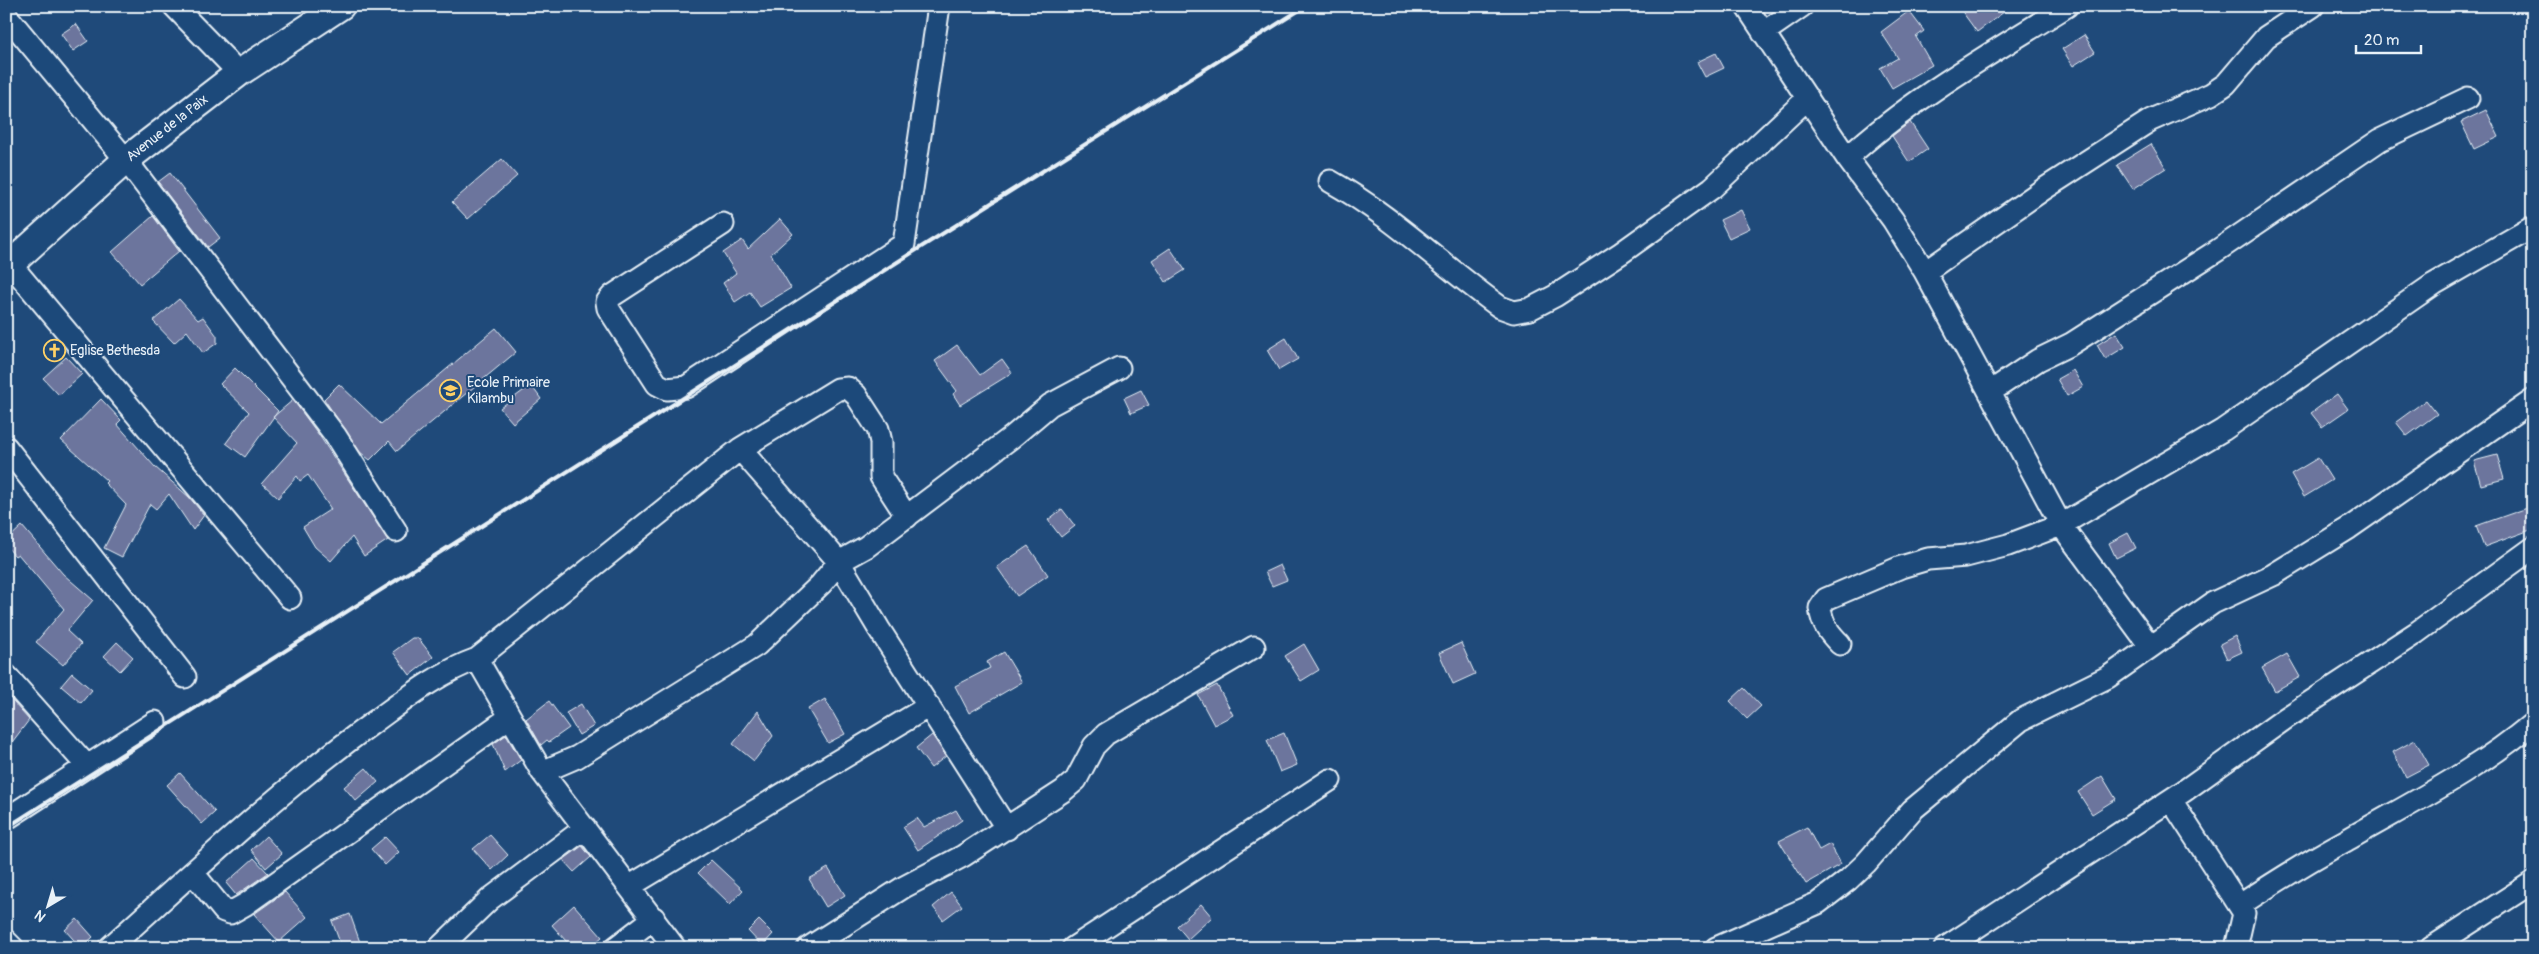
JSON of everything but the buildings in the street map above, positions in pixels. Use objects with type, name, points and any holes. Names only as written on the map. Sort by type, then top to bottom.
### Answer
[{"type":"street","points":[[174,6],[239,73]]},
{"type":"street","name":"Avenue de la Paix","points":[[7,263],[126,160],[239,73],[341,6]]},
{"type":"street","points":[[723,224],[612,296],[607,302],[608,308],[657,384],[667,389],[686,387],[904,244],[939,6]]},
{"type":"street","points":[[1746,6],[1847,158],[1893,220],[1925,272],[2061,525],[2150,646]]},
{"type":"street","points":[[1763,33],[1802,6]]},
{"type":"street","points":[[1847,158],[1869,138],[1910,108],[2067,6]]},
{"type":"street","points":[[1925,272],[2044,189],[2151,120],[2211,94],[2226,84],[2266,37],[2314,6]]},
{"type":"street","points":[[6,15],[126,160],[335,435],[396,531]]},
{"type":"street","points":[[1330,181],[1354,194],[1500,308],[1514,312],[1530,309],[1555,296],[1674,218],[1712,188],[1808,98]]},
{"type":"street","points":[[1990,392],[2038,360],[2072,344],[2380,140],[2468,98]]},
{"type":"street","points":[[1840,644],[1821,620],[1820,608],[1826,600],[1901,567],[1928,559],[1966,556],[2008,545],[2061,525],[2223,430],[2434,284],[2533,227]]},
{"type":"street","points":[[7,263],[290,598]]},
{"type":"street","points":[[542,772],[577,757],[757,645],[821,584],[839,562],[860,551],[906,517],[1012,437],[1050,405],[1119,368]]},
{"type":"street","points":[[109,948],[257,815],[357,734],[443,673],[477,659],[740,449],[838,389],[848,388],[856,395],[878,429],[881,442],[880,477],[906,517]]},
{"type":"street","points":[[1716,948],[1818,903],[1860,868],[1912,810],[2021,720],[2108,677],[2213,603],[2273,575],[2349,528],[2533,400]]},
{"type":"street","points":[[6,446],[185,677]]},
{"type":"street","points":[[740,449],[839,562],[1007,829]]},
{"type":"street","points":[[1945,948],[2171,800],[2286,718],[2416,633],[2533,548]]},
{"type":"street","points":[[808,948],[904,887],[963,856],[1007,829],[1076,780],[1094,746],[1106,734],[1254,647]]},
{"type":"street","points":[[477,659],[542,772],[675,948]]},
{"type":"street","points":[[6,675],[87,766]]},
{"type":"street","points":[[630,886],[929,706]]},
{"type":"street","points":[[193,873],[224,911],[230,912],[246,904],[510,717]]},
{"type":"street","points":[[6,819],[155,722]]},
{"type":"street","points":[[2240,905],[2331,849],[2436,791],[2512,741],[2533,723]]},
{"type":"street","points":[[1073,948],[1330,780]]},
{"type":"street","points":[[2171,800],[2244,913],[2236,948]]},
{"type":"street","points":[[439,948],[490,899],[585,828]]},
{"type":"street","points":[[2431,948],[2533,882]]},
{"type":"street","points":[[615,948],[654,918]]},
{"type":"street","points":[[6,941],[13,948]]},
{"type":"railway","points":[[6,828],[910,254],[1306,6]]},
{"type":"place","name":"Eglise Bethesda","points":[[54,350]]},
{"type":"place","name":"Ecole Primaire Kilambu","points":[[451,390]]}]
